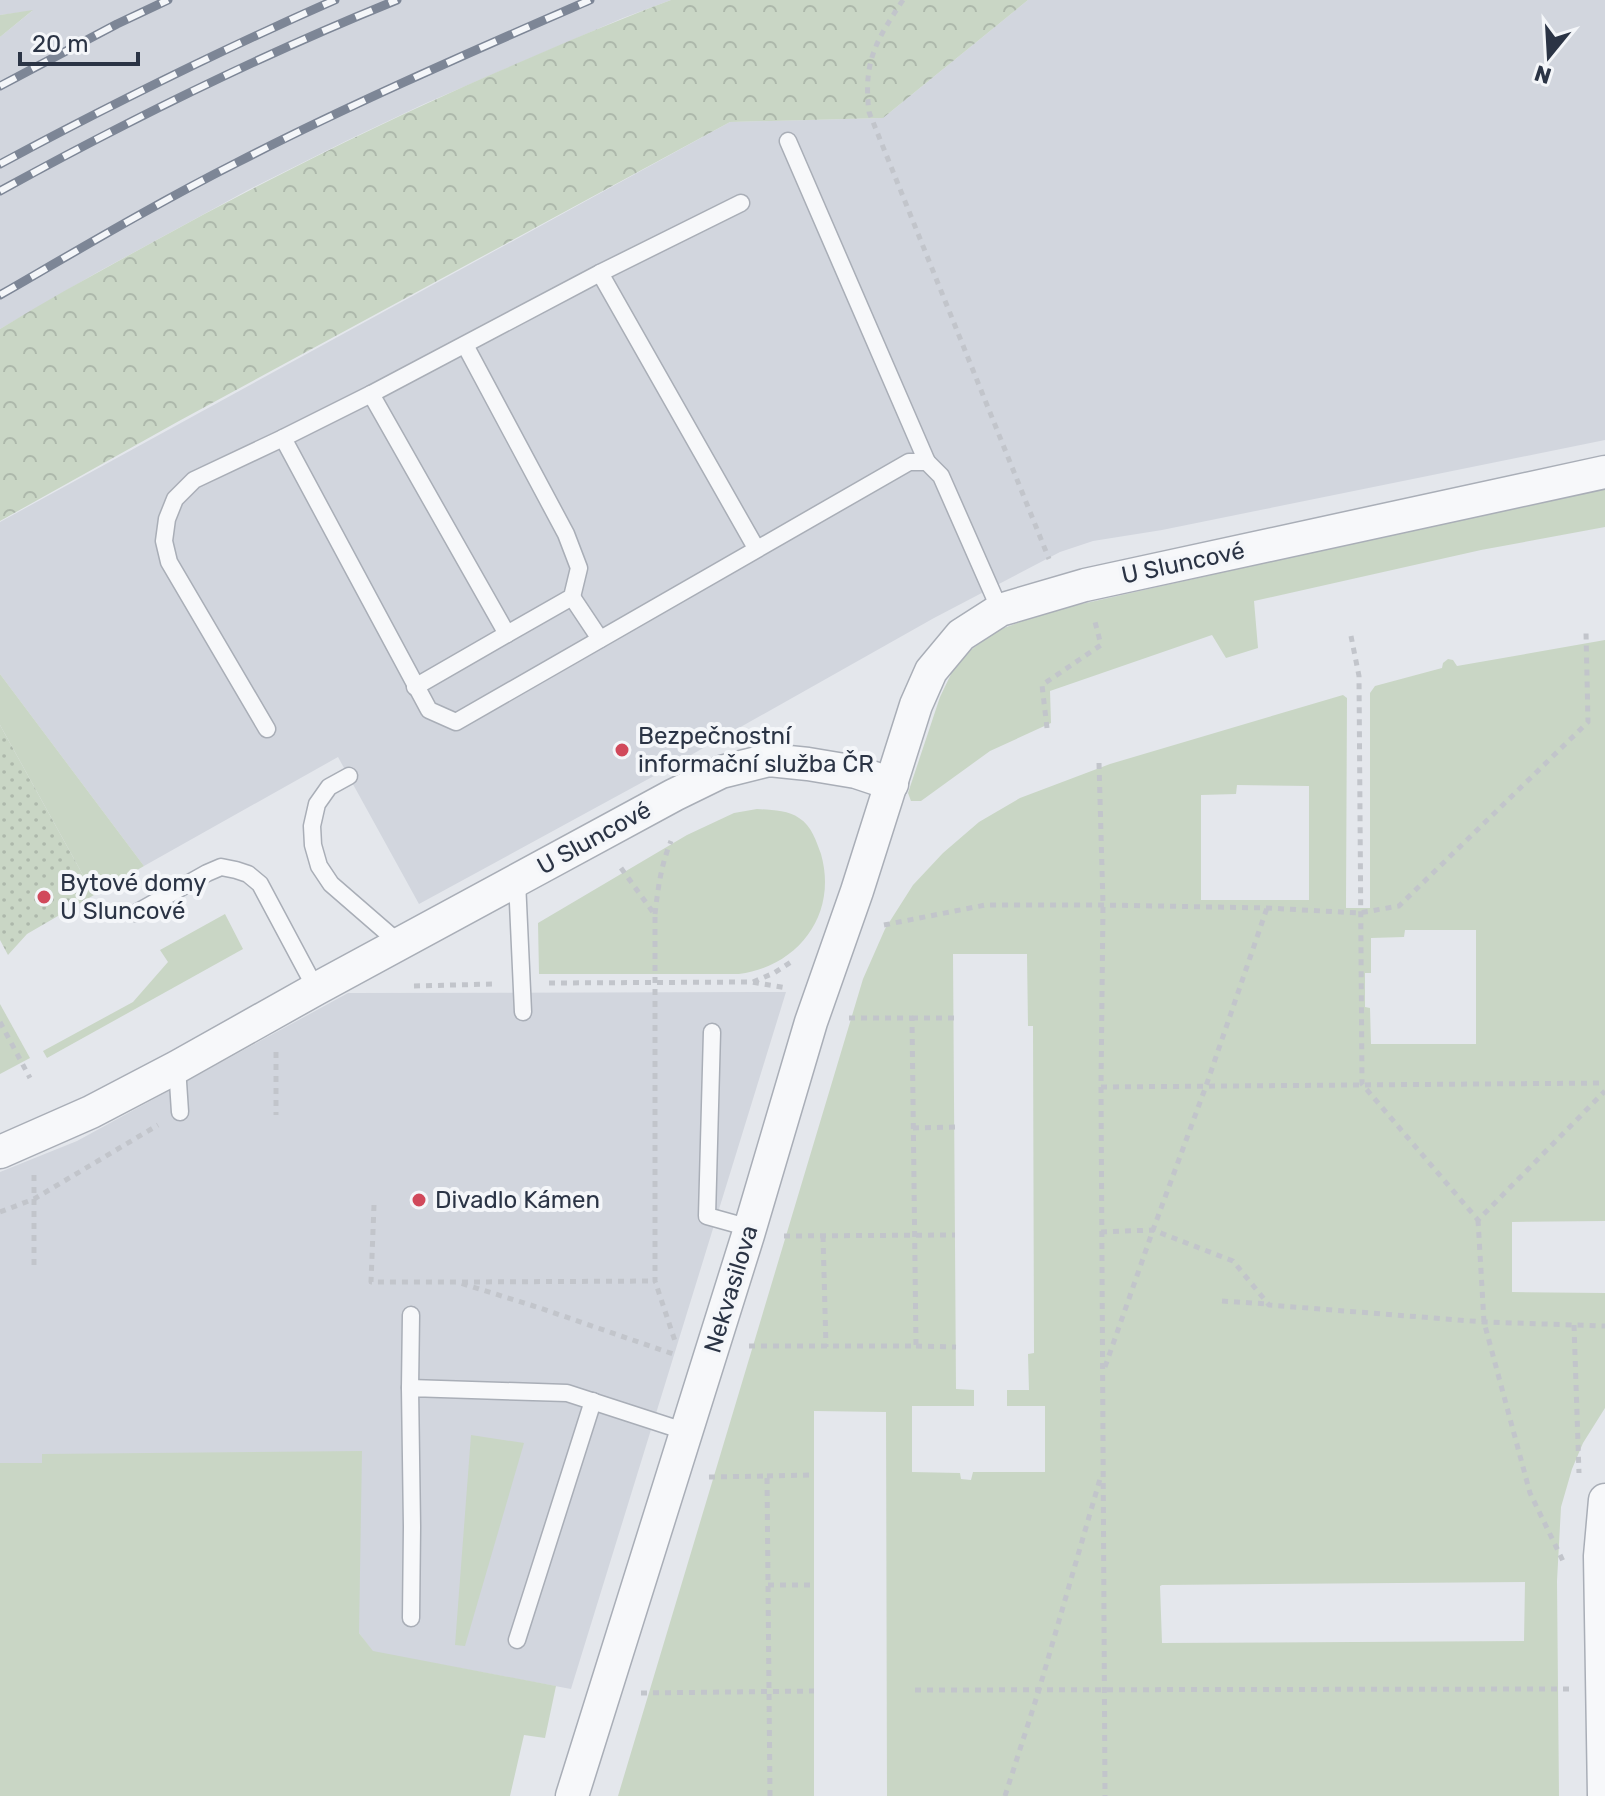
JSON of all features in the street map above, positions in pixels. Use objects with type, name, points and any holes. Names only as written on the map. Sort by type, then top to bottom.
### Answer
[{"type":"street","name":"U Sluncové","points":[[0,1152],[91,1112],[177,1067],[399,943],[721,772],[769,760],[856,772],[892,784],[916,705],[931,671],[961,635],[1000,610],[1085,585],[1605,472]]},
{"type":"street","name":"Nekvasilova","points":[[572,1796],[687,1432],[765,1232],[811,1022],[892,784]]},
{"type":"street","points":[[1604,1796],[1600,1556],[1605,1500]]},
{"type":"lane","points":[[788,141],[927,462],[941,476],[1000,610]]},
{"type":"lane","points":[[267,729],[169,562],[164,541],[167,519],[175,499],[194,480],[371,394],[600,273],[741,203]]},
{"type":"lane","points":[[600,273],[756,548]]},
{"type":"lane","points":[[415,687],[572,597],[579,568],[566,534],[465,345]]},
{"type":"lane","points":[[371,394],[507,634]]},
{"type":"lane","points":[[283,438],[429,710],[456,722],[909,462],[927,462]]},
{"type":"lane","points":[[572,597],[600,639]]},
{"type":"lane","points":[[349,776],[329,787],[317,804],[312,836],[319,866],[331,884],[399,943]]},
{"type":"lane","points":[[136,913],[221,867],[248,874],[260,884],[316,989]]},
{"type":"lane","points":[[517,881],[523,1012]]},
{"type":"lane","points":[[712,1032],[707,1216],[765,1232]]},
{"type":"lane","points":[[177,1067],[180,1112]]},
{"type":"lane","points":[[411,1315],[411,1618]]},
{"type":"lane","points":[[410,1388],[567,1393],[687,1432]]},
{"type":"lane","points":[[517,1640],[593,1401]]},
{"type":"path","points":[[903,0],[880,35],[871,58],[866,88],[869,112],[1050,563]]},
{"type":"path","points":[[1047,728],[1042,685],[1101,645],[1090,606]]},
{"type":"path","points":[[884,925],[985,905],[1267,908],[1359,913],[1399,906],[1588,722],[1586,632]]},
{"type":"path","points":[[1351,636],[1359,676],[1362,1084],[1478,1220],[1484,1322],[1530,1493],[1567,1570]]},
{"type":"path","points":[[1099,763],[1103,905],[1101,1232],[1105,1796]]},
{"type":"path","points":[[457,1282],[681,1357],[655,1281],[655,915],[659,878],[671,841]]},
{"type":"path","points":[[621,868],[655,915]]},
{"type":"path","points":[[1104,1371],[1267,908]]},
{"type":"path","points":[[752,982],[774,973],[802,953]]},
{"type":"path","points":[[414,986],[656,981],[752,982],[796,989]]},
{"type":"path","points":[[275,1011],[276,1115]]},
{"type":"path","points":[[912,1018],[916,1346]]},
{"type":"path","points":[[844,1019],[954,1018]]},
{"type":"path","points":[[0,1022],[30,1078]]},
{"type":"path","points":[[1101,1087],[1605,1083]]},
{"type":"path","points":[[1478,1220],[1605,1091]]},
{"type":"path","points":[[0,1212],[34,1199],[180,1112]]},
{"type":"path","points":[[913,1128],[955,1127]]},
{"type":"path","points":[[33,1138],[34,1266]]},
{"type":"path","points":[[374,1205],[371,1282],[655,1281]]},
{"type":"path","points":[[1101,1232],[1153,1230],[1233,1261],[1269,1305]]},
{"type":"path","points":[[765,1232],[823,1236],[955,1235]]},
{"type":"path","points":[[823,1236],[826,1347]]},
{"type":"path","points":[[1222,1301],[1484,1322],[1605,1326]]},
{"type":"path","points":[[1574,1325],[1579,1473]]},
{"type":"path","points":[[746,1346],[956,1347]]},
{"type":"path","points":[[1005,1796],[1102,1472]]},
{"type":"path","points":[[672,1479],[813,1475]]},
{"type":"path","points":[[767,1476],[770,1796]]},
{"type":"path","points":[[768,1585],[814,1585]]},
{"type":"path","points":[[915,1690],[1602,1689]]},
{"type":"path","points":[[604,1694],[814,1691]]},
{"type":"shaded area","points":[[0,0],[671,0],[424,104],[346,141],[248,190],[0,329],[0,37],[32,11],[0,15]]},
{"type":"shaded area","points":[[1028,0],[1605,0],[1605,440],[1162,530],[1093,541],[1060,552],[934,618],[419,904],[338,757],[144,866],[0,674],[0,522],[730,122],[883,118]]},
{"type":"shaded area","points":[[786,992],[571,1689],[373,1652],[359,1633],[0,1541],[0,1172],[77,1141],[348,993]]},
{"type":"green space","points":[[671,0],[1028,0],[883,118],[730,122],[0,521],[0,329],[153,242],[324,153],[497,72]]},
{"type":"green space","points":[[33,10],[0,37],[0,15]]},
{"type":"green space","points":[[1605,489],[1605,527],[1481,550],[1254,601],[1258,648],[1226,658],[1212,635],[1050,691],[1051,723],[990,751],[921,801],[911,801],[908,793],[940,697],[952,672],[972,649],[996,631],[1046,612]]},
{"type":"green space","points":[[1605,640],[1605,1221],[1512,1222],[1512,1292],[1605,1293],[1605,1408],[1583,1443],[1561,1507],[1557,1581],[1559,1796],[887,1796],[886,1412],[814,1411],[814,1796],[618,1796],[863,979],[885,929],[913,885],[943,853],[979,822],[1020,798],[1110,764],[1343,695],[1347,698],[1346,908],[1370,908],[1370,693],[1375,686],[1442,668],[1448,659],[1457,666]],"holes":[[[1237,785],[1309,786],[1309,900],[1201,900],[1201,795],[1236,794]],[[1405,930],[1476,930],[1476,1044],[1371,1044],[1370,1008],[1365,1007],[1365,973],[1371,973],[1371,938],[1404,937]],[[953,954],[1027,954],[1028,1026],[1033,1026],[1034,1353],[1028,1354],[1029,1390],[1007,1390],[1007,1406],[1045,1406],[1045,1472],[973,1472],[971,1480],[961,1479],[960,1473],[912,1472],[912,1406],[974,1406],[974,1390],[956,1389]],[[1525,1582],[1524,1641],[1162,1643],[1162,1585]]]},
{"type":"green space","points":[[0,674],[144,866],[94,895],[0,725]]},
{"type":"green space","points":[[0,725],[94,895],[27,934],[8,955],[0,940]]},
{"type":"green space","points":[[757,809],[795,815],[810,829],[821,854],[825,876],[824,897],[809,934],[796,948],[780,960],[739,974],[539,974],[538,923],[687,835],[734,813]]},
{"type":"green space","points":[[225,914],[243,949],[47,1058],[43,1051],[133,1002],[168,962],[160,950]]},
{"type":"green space","points":[[0,1004],[30,1058],[0,1074]]},
{"type":"green space","points":[[471,1435],[524,1443],[465,1646],[455,1645]]},
{"type":"green space","points":[[362,1451],[359,1633],[373,1651],[556,1686],[545,1738],[524,1735],[510,1796],[0,1796],[0,1463],[42,1463],[42,1454]]},
{"type":"railway","points":[[0,86],[168,0]]},
{"type":"railway","points":[[0,164],[166,79],[335,0]]},
{"type":"railway","points":[[0,191],[196,90],[397,0]]},
{"type":"railway","points":[[0,295],[118,227],[281,140],[412,78],[590,0]]},
{"type":"place","name":"Bezpečnostní informační služba ČR","points":[[622,750]]},
{"type":"place","name":"Bytové domy U Sluncové","points":[[44,897]]},
{"type":"place","name":"Divadlo Kámen","points":[[419,1200]]}]
